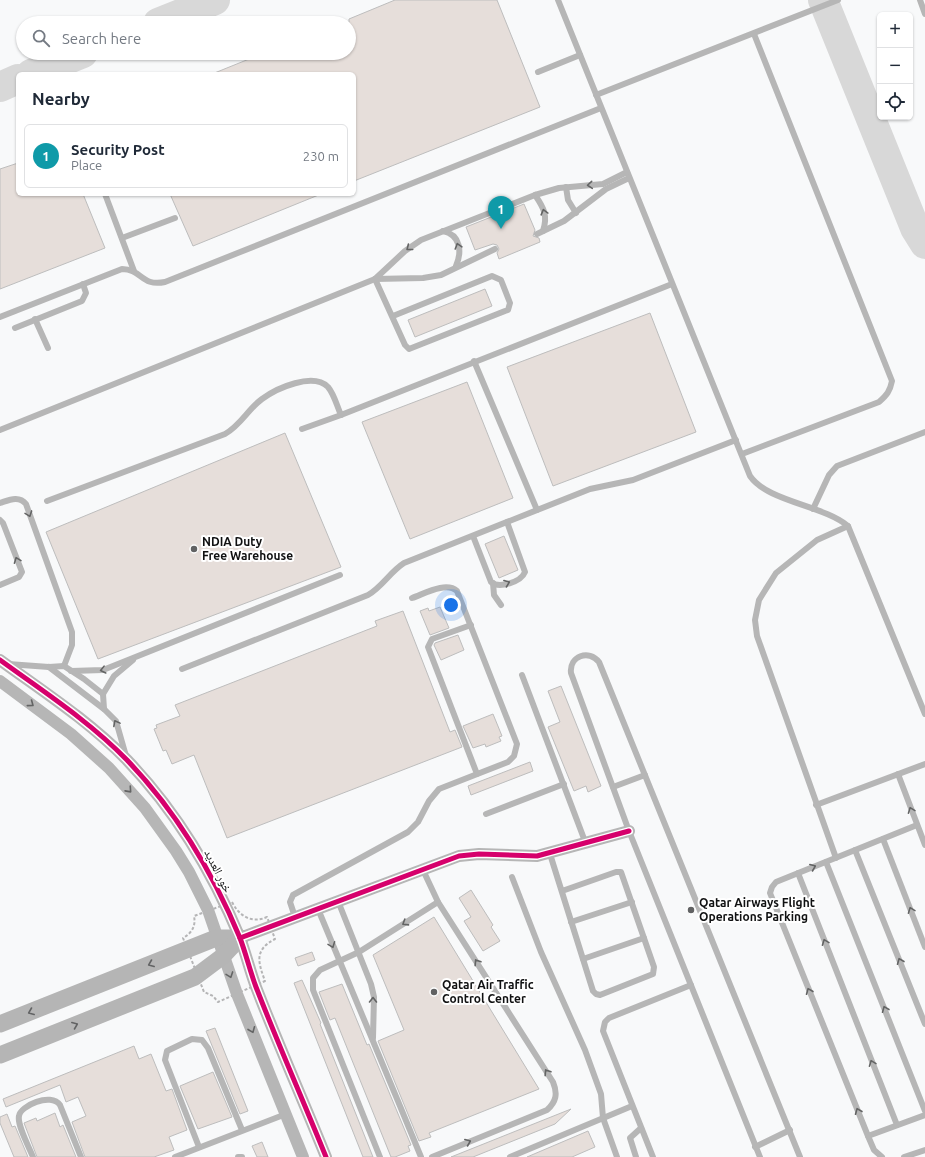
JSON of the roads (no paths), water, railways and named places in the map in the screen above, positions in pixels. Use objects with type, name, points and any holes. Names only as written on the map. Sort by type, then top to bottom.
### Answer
[{"type":"main road","points":[[0,1024],[216,938],[240,938]]},
{"type":"main road","points":[[0,1056],[195,977],[223,956],[240,938]]},
{"type":"street","name":"خور العديد","points":[[3,662],[86,722],[127,760],[155,792],[192,844],[210,873],[240,938],[256,986],[326,1157]]},
{"type":"street","points":[[0,681],[91,751],[109,768],[145,808],[189,872],[208,910],[216,938],[303,1157]]},
{"type":"street","points":[[240,938],[466,854],[529,857],[550,854],[629,831]]},
{"type":"lane","points":[[558,0],[750,476],[759,486],[843,522],[852,531],[925,714]]},
{"type":"lane","points":[[596,95],[838,0]]},
{"type":"lane","points":[[920,0],[925,14]]},
{"type":"lane","points":[[742,454],[879,402],[891,389],[892,380],[754,34]]},
{"type":"lane","points":[[538,72],[580,56]]},
{"type":"lane","points":[[105,196],[134,271],[151,283],[165,282],[602,108]]},
{"type":"lane","points":[[375,279],[412,245],[443,231],[535,195],[566,187],[603,184],[628,175]]},
{"type":"lane","points":[[535,195],[545,210],[546,216],[540,232],[564,221],[606,189],[628,175]]},
{"type":"lane","points":[[566,187],[568,200],[576,213]]},
{"type":"lane","points":[[122,238],[175,218]]},
{"type":"lane","points":[[443,231],[453,235],[459,245],[460,256],[455,267]]},
{"type":"lane","points":[[0,430],[375,279],[433,277],[495,249]]},
{"type":"lane","points":[[0,317],[122,269],[134,271]]},
{"type":"lane","points":[[375,279],[405,345],[412,349],[508,310],[510,303],[500,280],[492,276],[392,316]]},
{"type":"lane","points":[[14,328],[82,301],[86,293],[83,284]]},
{"type":"lane","points":[[302,429],[672,284]]},
{"type":"lane","points":[[35,319],[48,348]]},
{"type":"lane","points":[[474,361],[537,510]]},
{"type":"lane","points":[[47,501],[225,434],[241,423],[262,399],[297,383],[313,380],[327,387],[341,415]]},
{"type":"lane","points":[[813,509],[829,475],[837,466],[925,432]]},
{"type":"lane","points":[[182,669],[368,595],[378,589],[394,570],[404,563],[590,489],[633,480],[736,440]]},
{"type":"lane","points":[[0,503],[16,498],[20,499],[26,504],[72,632],[72,646],[64,666]]},
{"type":"lane","points":[[0,520],[3,523],[22,572],[19,577],[0,585]]},
{"type":"lane","points":[[493,583],[502,585],[521,577],[525,572],[507,522]]},
{"type":"lane","points":[[836,858],[757,636],[755,620],[759,600],[776,573],[816,540],[848,526]]},
{"type":"lane","points":[[473,536],[493,583],[494,595],[500,605]]},
{"type":"lane","points":[[72,671],[98,671],[340,576]]},
{"type":"lane","points":[[295,917],[290,902],[292,895],[408,832],[418,822],[432,797],[439,789],[508,762],[514,756],[517,748],[458,594],[452,588],[445,587],[412,598]]},
{"type":"lane","points":[[471,625],[432,639],[428,647],[477,774]]},
{"type":"lane","points":[[104,709],[103,694],[114,676],[141,655]]},
{"type":"lane","points":[[760,1157],[629,831],[571,673],[571,665],[578,657],[588,655],[593,656],[599,662],[800,1157]]},
{"type":"lane","points":[[3,662],[49,667],[64,666],[103,694]]},
{"type":"lane","points":[[49,667],[104,709],[116,721],[127,760]]},
{"type":"lane","points":[[522,675],[586,844]]},
{"type":"lane","points":[[816,805],[925,764]]},
{"type":"lane","points":[[898,774],[925,845]]},
{"type":"lane","points":[[613,787],[645,775]]},
{"type":"lane","points":[[486,814],[564,784]]},
{"type":"lane","points":[[882,1157],[874,1150],[868,1136],[770,893],[776,882],[917,825]]},
{"type":"lane","points":[[883,839],[925,947]]},
{"type":"lane","points":[[855,850],[925,1024]]},
{"type":"lane","points":[[550,854],[593,991],[600,995],[653,974],[654,967],[622,874],[619,872],[562,891]]},
{"type":"lane","points":[[826,862],[925,1111]]},
{"type":"lane","points":[[423,870],[438,902],[553,1082],[556,1094],[555,1101],[547,1110],[432,1157]]},
{"type":"lane","points":[[798,873],[897,1125]]},
{"type":"lane","points":[[512,877],[541,952],[585,1050],[601,1094],[602,1118],[617,1157]]},
{"type":"lane","points":[[338,901],[373,990],[374,1039]]},
{"type":"lane","points":[[380,1157],[313,990],[313,978],[316,972],[359,952],[438,902]]},
{"type":"lane","points":[[571,922],[632,902]]},
{"type":"lane","points":[[318,909],[363,1020],[374,1039],[420,1157]]},
{"type":"lane","points":[[582,959],[644,938]]},
{"type":"lane","points":[[653,1157],[603,1031],[605,1022],[609,1018],[691,985]]},
{"type":"lane","points":[[199,1147],[164,1060],[166,1051],[192,1039],[202,1040],[208,1048],[242,1130]]},
{"type":"lane","points":[[33,1157],[19,1122],[19,1114],[23,1108],[47,1099],[54,1099],[60,1105],[81,1157]]},
{"type":"lane","points":[[510,1157],[632,1106]]},
{"type":"lane","points":[[175,1157],[286,1114]]},
{"type":"lane","points":[[868,1136],[925,1115]]},
{"type":"lane","points":[[636,1157],[630,1138],[641,1128]]},
{"type":"lane","points":[[755,1147],[790,1130]]},
{"type":"lane","points":[[904,1157],[925,1150]]},
{"type":"place","name":"Security Post","points":[[501,229]]},
{"type":"place","name":"NDIA Duty Free Warehouse","points":[[194,549]]},
{"type":"place","name":"Qatar Airways Flight Operations Parking","points":[[691,910]]},
{"type":"place","name":"Qatar Air Traffic Control Center","points":[[434,992]]}]
